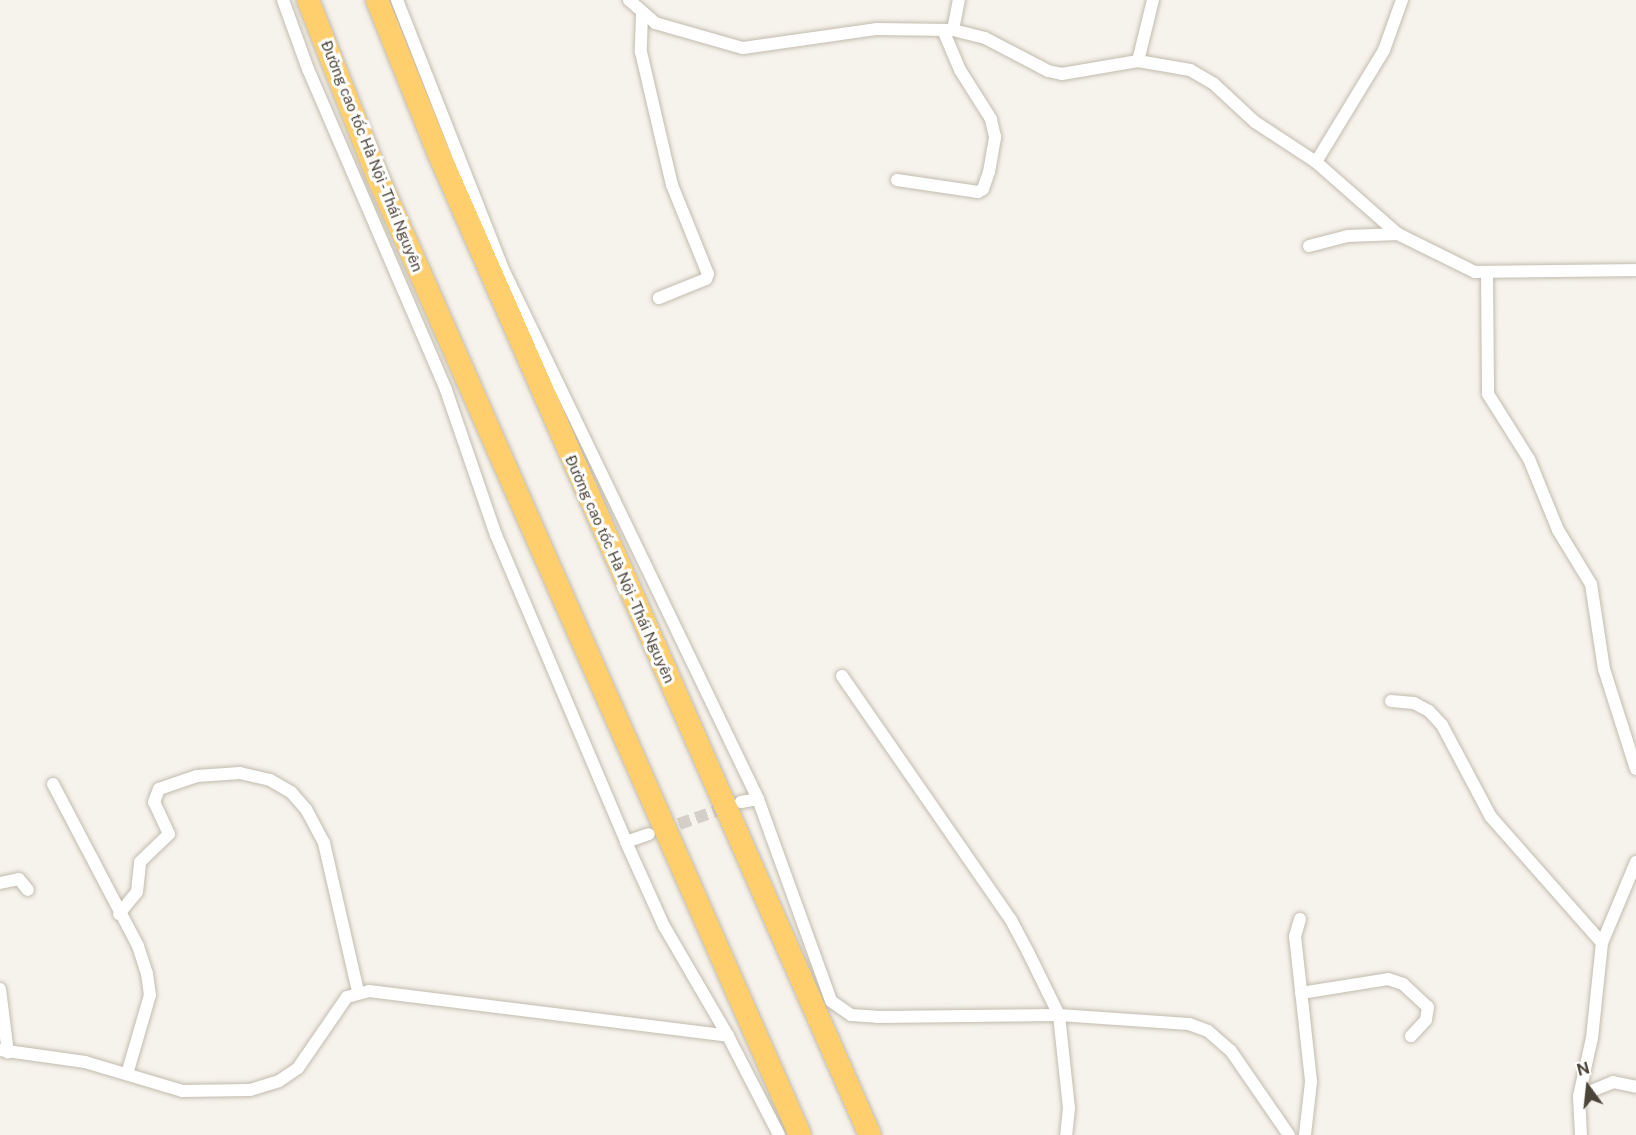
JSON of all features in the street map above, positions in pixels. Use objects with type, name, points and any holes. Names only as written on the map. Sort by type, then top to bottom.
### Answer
[{"type":"highway","name":"Đường cao tốc Hà Nội - Thái Nguyên","points":[[308,0],[376,173],[800,1135]]},
{"type":"highway","name":"Đường cao tốc Hà Nội - Thái Nguyên","points":[[377,0],[438,152],[517,335],[870,1135]]},
{"type":"street","points":[[283,0],[308,69],[446,390],[496,535],[626,842],[664,926],[728,1036],[779,1135]]},
{"type":"street","points":[[397,0],[502,267],[758,799],[825,989],[838,1009],[851,1015],[877,1017],[1059,1015],[1172,1022],[1208,1031],[1251,1076],[1289,1135]]},
{"type":"street","points":[[629,0],[642,15],[654,23],[743,48],[876,29],[948,30],[985,38],[1048,71],[1062,74],[1138,61],[1203,76],[1255,122],[1316,162],[1398,234],[1475,272],[1487,274],[1533,269],[1636,270]]},
{"type":"street","points":[[897,180],[939,189],[983,189],[995,137],[991,119],[960,70],[948,30],[959,0]]},
{"type":"street","points":[[1138,61],[1153,0]]},
{"type":"street","points":[[1316,162],[1384,50],[1402,0]]},
{"type":"street","points":[[642,15],[641,52],[672,185],[708,274],[706,279],[659,298]]},
{"type":"street","points":[[1309,246],[1348,236],[1398,234]]},
{"type":"street","points":[[1487,274],[1488,394],[1529,459],[1558,530],[1591,584],[1606,677],[1636,769]]},
{"type":"street","points":[[842,676],[1011,920],[1059,1015],[1069,1108],[1066,1135]]},
{"type":"street","points":[[1391,700],[1414,703],[1429,711],[1442,725],[1491,817],[1602,943]]},
{"type":"street","points":[[119,914],[135,897],[140,862],[169,834],[154,802],[159,789],[197,776],[240,773],[270,780],[291,792],[318,826],[358,991]]},
{"type":"street","points":[[53,784],[119,914],[138,946],[150,995],[127,1074]]},
{"type":"street","points":[[741,802],[758,799]]},
{"type":"street","points":[[626,842],[649,834]]},
{"type":"street","points":[[1581,1135],[1579,1096],[1592,1038],[1602,943],[1636,862]]},
{"type":"street","points":[[0,883],[19,879],[28,890]]},
{"type":"street","points":[[1300,919],[1294,936],[1311,1082],[1305,1135]]},
{"type":"street","points":[[1301,993],[1388,979],[1404,984],[1428,1007],[1426,1020],[1412,1036]]},
{"type":"street","points":[[0,989],[4,1051],[84,1062],[182,1090],[250,1090],[279,1081],[309,1056],[347,997],[358,991],[728,1036]]},
{"type":"street","points":[[1579,1096],[1613,1082],[1636,1087]]},
{"type":"tunnel","points":[[662,830],[730,806]]}]
